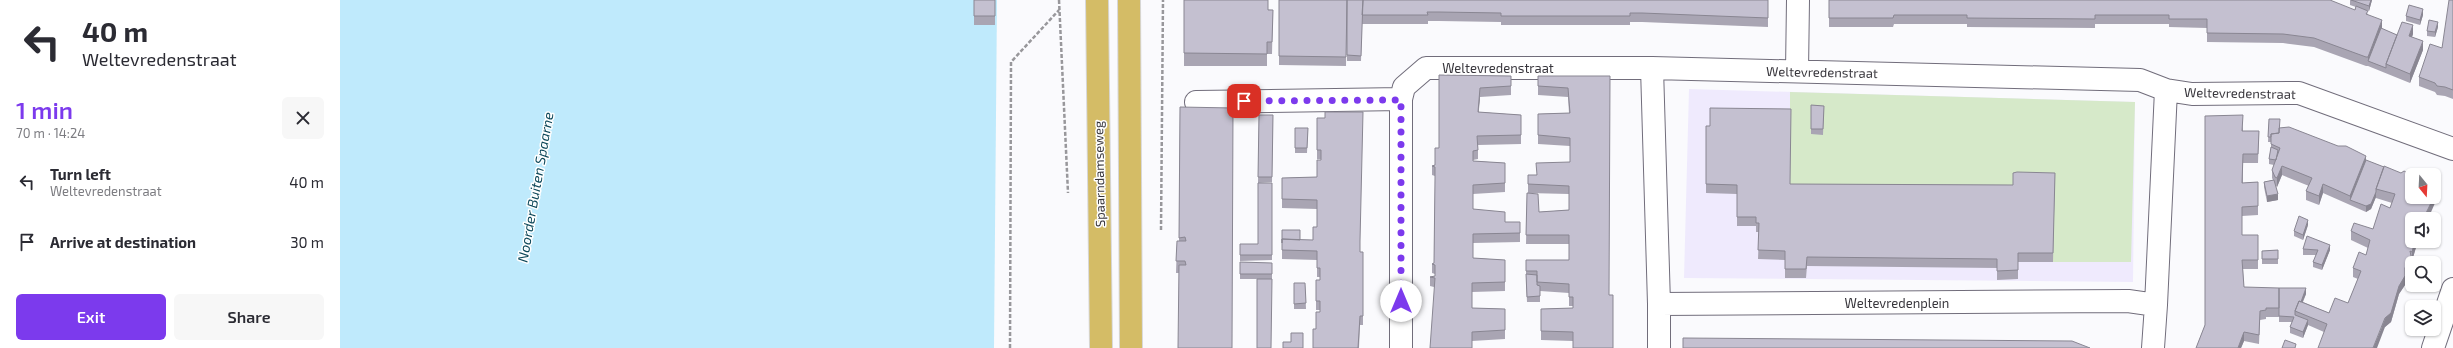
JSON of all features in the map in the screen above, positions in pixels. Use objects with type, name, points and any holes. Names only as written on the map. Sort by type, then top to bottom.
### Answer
[{"type":"main road","name":"Spaarndamseweg","points":[[1097,0],[1101,348]]},
{"type":"main road","points":[[1129,0],[1131,348]]},
{"type":"street","points":[[1797,71],[1798,0]]},
{"type":"street","name":"Weltevredenstraat","points":[[1401,100],[1404,87],[1426,68],[1652,68],[2140,80],[2166,90],[2192,94],[2299,93],[2453,149]]},
{"type":"street","points":[[1652,68],[1659,348]]},
{"type":"street","points":[[2153,348],[2166,90]]},
{"type":"street","points":[[1196,102],[1401,100],[1402,348]]},
{"type":"street","points":[[2433,348],[2453,289]]},
{"type":"street","name":"Weltevredenplein","points":[[1659,304],[2128,301],[2156,305]]},
{"type":"path","points":[[1010,348],[1011,62],[1059,10],[1059,0]]},
{"type":"path","points":[[1161,237],[1163,0]]},
{"type":"shaded area","points":[[1689,89],[2135,102],[2133,282],[1684,278]]},
{"type":"green space","points":[[1790,92],[2135,102],[2131,262],[2053,262],[2013,194],[1790,193]]},
{"type":"water","name":"Noorder Buiten Spaarne","points":[[340,0],[997,0],[994,348],[340,348]]},
{"type":"building","points":[[974,0],[995,0],[995,16],[974,16]]},
{"type":"building","points":[[1184,0],[1268,0],[1268,10],[1273,10],[1272,42],[1267,42],[1267,54],[1184,53]]},
{"type":"building","points":[[1279,0],[1347,0],[1346,57],[1279,56]]},
{"type":"building","points":[[1347,0],[1363,0],[1361,56],[1347,55]]},
{"type":"building","points":[[1363,0],[1768,0],[1768,18],[1642,13],[1630,13],[1630,16],[1501,16],[1501,13],[1439,12],[1427,12],[1428,15],[1362,15]]},
{"type":"building","points":[[1829,0],[2330,0],[2355,10],[2356,6],[2368,11],[2366,14],[2382,20],[2368,57],[2366,57],[2314,38],[2283,34],[2207,33],[2207,19],[2169,19],[2169,15],[2095,15],[2095,19],[1967,18],[1967,15],[1894,15],[1893,18],[1829,18]]},
{"type":"building","points":[[2351,0],[2371,0],[2369,6]]},
{"type":"building","points":[[2449,0],[2453,0],[2453,90],[2437,86],[2435,83],[2419,77],[2430,44],[2442,48]]},
{"type":"building","points":[[2409,5],[2423,9],[2420,20],[2406,16]]},
{"type":"building","points":[[2429,20],[2438,22],[2435,32],[2427,31]]},
{"type":"building","points":[[2402,22],[2413,25],[2409,36],[2423,41],[2410,74],[2386,64]]},
{"type":"building","points":[[2381,28],[2397,35],[2386,64],[2386,68],[2368,61]]},
{"type":"building","points":[[1439,75],[1511,76],[1511,86],[1480,88],[1478,112],[1521,115],[1521,135],[1477,136],[1478,150],[1473,151],[1473,161],[1505,163],[1505,183],[1473,185],[1473,209],[1505,212],[1505,222],[1520,222],[1520,233],[1473,234],[1473,258],[1505,260],[1505,282],[1472,283],[1472,308],[1505,309],[1505,330],[1472,332],[1472,348],[1430,348],[1435,278],[1430,277],[1435,276],[1435,265],[1432,264],[1434,263],[1435,167],[1432,166],[1435,165],[1435,148],[1439,148]]},
{"type":"building","points":[[1538,76],[1610,76],[1609,295],[1613,295],[1613,348],[1573,348],[1573,332],[1541,331],[1541,309],[1573,308],[1573,297],[1569,297],[1569,284],[1537,282],[1537,271],[1526,271],[1526,260],[1569,260],[1569,235],[1526,235],[1527,193],[1538,194],[1539,212],[1569,210],[1569,186],[1528,184],[1528,175],[1537,175],[1536,163],[1570,162],[1570,138],[1538,135],[1538,114],[1570,113],[1568,88],[1538,86]]},
{"type":"building","points":[[1811,105],[1824,106],[1823,129],[1811,129]]},
{"type":"building","points":[[1180,107],[1233,108],[1232,348],[1178,348],[1179,265],[1186,265],[1185,261],[1176,261],[1177,241],[1186,241],[1185,237],[1179,238]]},
{"type":"building","points":[[1710,108],[1791,109],[1790,184],[2013,185],[2013,173],[2055,173],[2053,253],[2018,253],[2018,270],[1997,271],[1997,259],[1807,257],[1806,269],[1785,269],[1785,251],[1758,250],[1759,223],[1756,223],[1756,217],[1737,217],[1737,185],[1706,184],[1706,126],[1710,126]]},
{"type":"building","points":[[1325,112],[1363,112],[1360,252],[1363,252],[1363,316],[1360,316],[1358,348],[1313,348],[1313,329],[1316,329],[1316,312],[1320,312],[1320,301],[1316,301],[1316,280],[1320,280],[1320,268],[1317,268],[1317,251],[1282,250],[1282,239],[1313,240],[1313,227],[1317,227],[1317,200],[1282,199],[1282,178],[1317,177],[1317,160],[1321,160],[1321,150],[1317,150],[1317,118],[1325,118]]},
{"type":"building","points":[[1259,115],[1273,115],[1272,177],[1258,177]]},
{"type":"building","points":[[2243,115],[2242,131],[2259,131],[2258,154],[2243,154],[2242,183],[2258,182],[2258,206],[2242,207],[2242,235],[2258,235],[2258,260],[2242,260],[2244,287],[2279,288],[2279,308],[2266,308],[2266,310],[2260,311],[2259,335],[2244,332],[2238,348],[2196,348],[2205,325],[2205,116]]},
{"type":"building","points":[[2269,119],[2280,119],[2279,133],[2271,134],[2271,137],[2268,137]]},
{"type":"building","points":[[2289,127],[2338,146],[2346,146],[2366,156],[2350,196],[2323,184],[2319,196],[2306,191],[2312,178],[2282,166],[2277,178],[2275,177],[2272,170],[2280,148],[2271,144],[2271,134],[2279,133],[2279,128]]},
{"type":"building","points":[[1295,128],[1308,128],[1307,148],[1295,148]]},
{"type":"building","points":[[2271,147],[2278,150],[2276,160],[2269,159]]},
{"type":"building","points":[[2366,160],[2384,167],[2371,204],[2366,206],[2350,200]]},
{"type":"building","points":[[2384,166],[2401,173],[2404,171],[2405,204],[2430,204],[2426,212],[2405,212],[2405,248],[2413,248],[2412,252],[2410,251],[2411,256],[2405,256],[2405,276],[2399,286],[2391,313],[2385,318],[2373,348],[2318,348],[2327,324],[2295,311],[2299,301],[2329,313],[2335,298],[2348,303],[2361,271],[2353,268],[2359,252],[2366,255],[2370,240],[2351,231],[2354,223],[2373,229],[2381,204],[2390,208],[2395,194],[2376,189]]},
{"type":"building","points":[[2274,180],[2278,194],[2267,196],[2264,182]]},
{"type":"building","points":[[1258,183],[1272,183],[1272,255],[1240,255],[1240,244],[1258,244]]},
{"type":"building","points":[[2299,216],[2308,220],[2303,235],[2294,231]]},
{"type":"building","points":[[1282,230],[1300,230],[1300,240],[1282,239]]},
{"type":"building","points":[[2307,236],[2330,245],[2322,265],[2313,262],[2318,250],[2303,249]]},
{"type":"building","points":[[2278,250],[2278,259],[2262,259],[2262,251]]},
{"type":"building","points":[[1240,262],[1272,263],[1272,274],[1240,274]]},
{"type":"building","points":[[1526,274],[1537,275],[1537,285],[1540,286],[1540,296],[1527,297]]},
{"type":"building","points":[[1257,279],[1272,279],[1271,348],[1257,348]]},
{"type":"building","points":[[1294,283],[1305,283],[1306,303],[1294,304]]},
{"type":"building","points":[[2279,288],[2306,288],[2301,302],[2299,301],[2295,311],[2295,315],[2308,320],[2303,332],[2290,327],[2294,317],[2279,316]]},
{"type":"building","points":[[1291,333],[1303,333],[1303,348],[1283,348],[1283,342],[1291,342]]},
{"type":"building","points":[[1683,338],[2072,341],[2090,348],[1683,348]]},
{"type":"building","points":[[2285,340],[2296,344],[2295,348],[2282,348]]},
{"type":"route","points":[[1244,101],[1401,100],[1401,301]]}]
